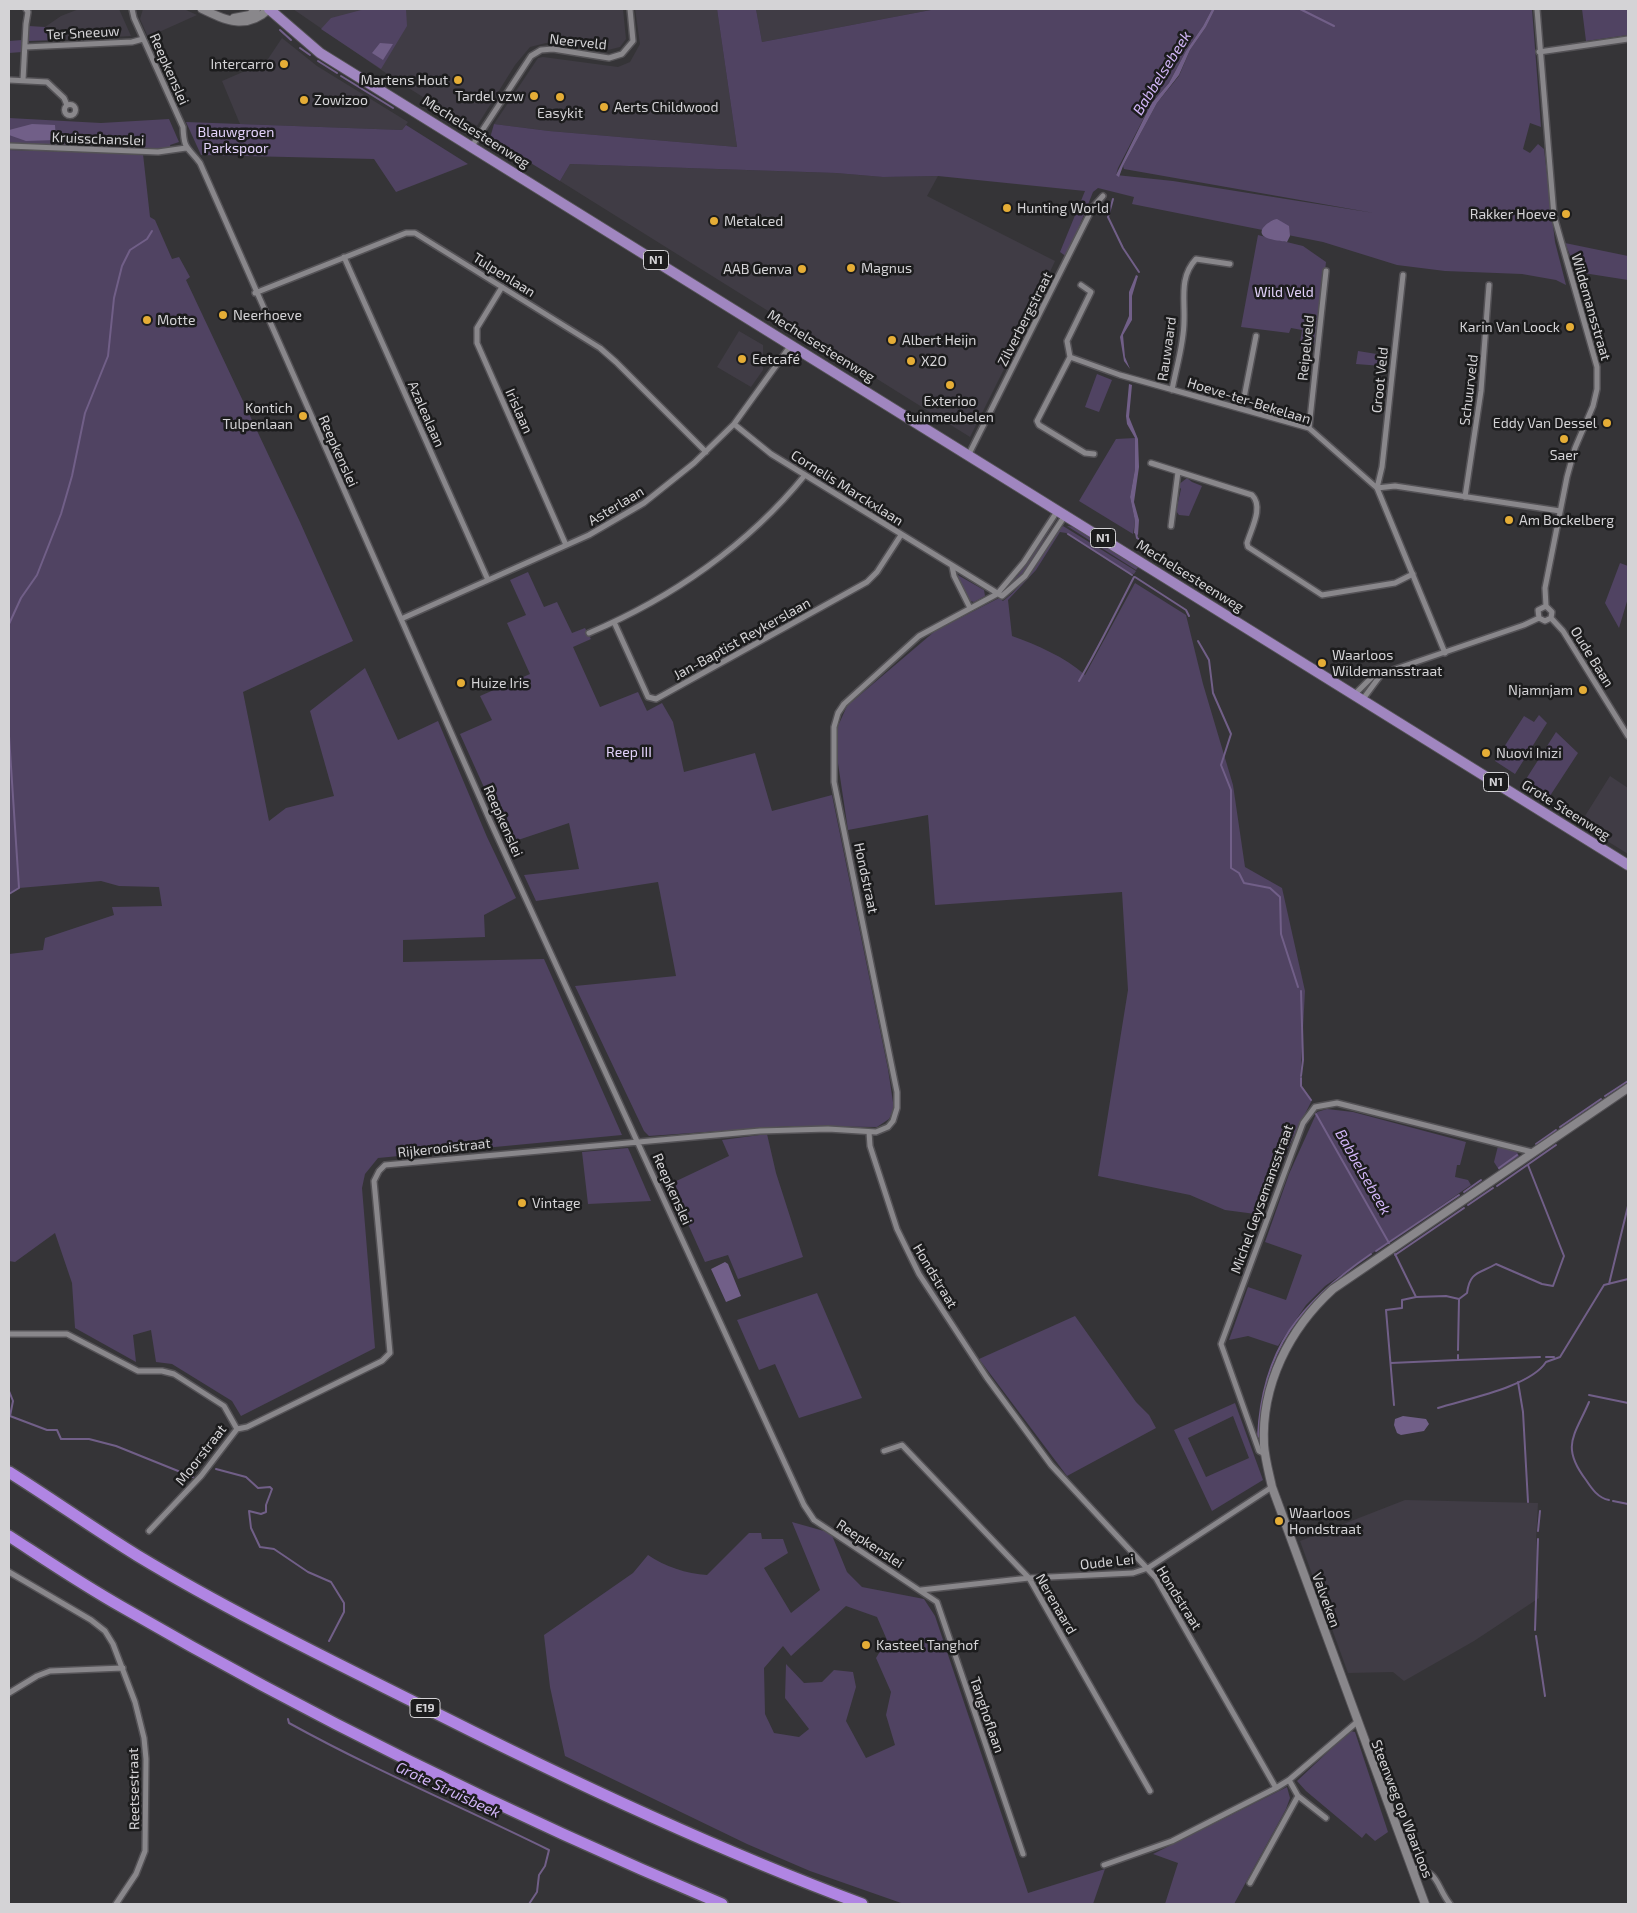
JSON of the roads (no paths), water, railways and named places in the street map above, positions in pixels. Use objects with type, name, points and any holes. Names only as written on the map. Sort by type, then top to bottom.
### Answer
[{"type":"highway","name":"E19","points":[[9,1472],[138,1556],[295,1644],[594,1790],[777,1872],[862,1904]]},
{"type":"highway","points":[[9,1536],[120,1606],[268,1689],[407,1762],[609,1857],[722,1904]]},
{"type":"main road","name":"Mechelsesteenweg","points":[[269,9],[320,52],[1359,697]]},
{"type":"main road","name":"Grote Steenweg","points":[[1359,697],[1628,865]]},
{"type":"street","name":"Ter Sneeuw","points":[[23,80],[28,12],[26,9]]},
{"type":"street","name":"Mechelsesteenweg","points":[[202,9],[226,19],[244,22],[252,20],[269,9]]},
{"type":"street","points":[[226,19],[250,15],[256,9]]},
{"type":"street","name":"Neerveld","points":[[472,146],[531,56],[541,50],[553,49],[609,58],[622,54],[633,41],[630,9]]},
{"type":"street","name":"Wildemansstraat","points":[[1537,9],[1539,52],[1554,216],[1597,367],[1597,389],[1593,406],[1575,448],[1545,588],[1546,606],[1552,612],[1551,618]]},
{"type":"street","name":"Reepkenslei","points":[[134,10],[134,18],[183,127],[182,140],[186,148],[200,163],[255,292],[491,823],[804,1505],[814,1520],[920,1590]]},
{"type":"street","name":"Ter Sneeuw","points":[[25,47],[132,42],[143,39]]},
{"type":"street","points":[[1539,52],[1628,39]]},
{"type":"street","points":[[9,80],[48,82],[64,98],[67,105]]},
{"type":"street","name":"Kruisschanslei","points":[[9,146],[158,152],[186,148]]},
{"type":"street","name":"Zilverbergstraat","points":[[969,454],[1093,207],[1103,196]]},
{"type":"street","name":"Tulpenlaan","points":[[255,292],[412,232],[608,354],[706,452]]},
{"type":"street","name":"Azalealaan","points":[[344,257],[488,580]]},
{"type":"street","name":"Rauwaard","points":[[1172,390],[1184,322],[1182,294],[1189,266],[1196,259],[1230,264]]},
{"type":"street","name":"Reipelveld","points":[[1309,428],[1326,271]]},
{"type":"street","name":"Groot Veld","points":[[1377,488],[1382,467],[1403,275]]},
{"type":"street","points":[[1081,285],[1091,292],[1068,341],[1070,357],[1045,402],[1037,423],[1085,453],[1094,454]]},
{"type":"street","name":"Schuurveld","points":[[1465,497],[1481,391],[1489,285]]},
{"type":"street","name":"Irislaan","points":[[502,287],[477,328],[477,343],[566,546]]},
{"type":"street","points":[[1242,408],[1256,336]]},
{"type":"street","name":"Asterlaan","points":[[401,619],[566,546],[604,527],[644,502],[706,452],[734,424],[791,344]]},
{"type":"street","name":"Hoeve-ter-Bekelaan","points":[[1070,357],[1120,375],[1309,428],[1377,488],[1446,653]]},
{"type":"street","name":"Cornelis Marckxlaan","points":[[734,424],[764,449],[997,594]]},
{"type":"street","points":[[1151,463],[1252,495],[1257,502],[1257,510],[1247,543],[1248,547],[1322,595],[1394,583],[1413,574]]},
{"type":"street","points":[[1171,526],[1178,472]]},
{"type":"street","points":[[589,633],[614,622],[675,588],[718,558],[761,522],[805,475]]},
{"type":"street","points":[[1377,488],[1395,486],[1560,511]]},
{"type":"street","name":"Hondstraat","points":[[1062,512],[1021,567],[997,594],[919,636],[848,699],[835,721],[833,745],[834,782],[859,900],[898,1104],[893,1121],[888,1128],[869,1132],[878,1172],[903,1245],[919,1274],[966,1347],[1051,1465],[1156,1578],[1276,1788]]},
{"type":"street","name":"Hondstraat","points":[[997,594],[1005,595],[1025,576],[1062,512]]},
{"type":"street","name":"Jan-Baptist Reykerslaan","points":[[614,622],[648,697],[656,699],[867,582],[877,572],[900,535]]},
{"type":"street","points":[[952,566],[954,576],[970,608]]},
{"type":"street","name":"Wildemansstraat","points":[[1539,618],[1538,610],[1546,606]]},
{"type":"street","points":[[1359,697],[1369,680],[1380,675],[1524,626],[1539,618],[1545,622],[1551,618]]},
{"type":"street","name":"Oude Baan","points":[[1551,618],[1563,631],[1628,736]]},
{"type":"street","points":[[1359,697],[1380,675]]},
{"type":"street","name":"Michel Geysemansstraat","points":[[1272,1487],[1265,1455],[1264,1424],[1269,1392],[1286,1348],[1310,1311],[1347,1278],[1628,1088]]},
{"type":"street","name":"Michel Geysemansstraat","points":[[1265,1455],[1260,1451],[1221,1344],[1303,1124],[1315,1106],[1338,1103],[1532,1152]]},
{"type":"street","name":"Rijkerooistraat","points":[[236,1429],[247,1427],[382,1361],[390,1352],[374,1182],[379,1171],[385,1165],[638,1141],[806,1129],[869,1132]]},
{"type":"street","name":"Moorstraat","points":[[9,1334],[67,1334],[138,1371],[162,1371],[174,1374],[224,1406],[236,1429],[201,1476],[149,1531]]},
{"type":"street","name":"Nerenaard","points":[[884,1451],[902,1445],[1029,1578],[1150,1791]]},
{"type":"street","name":"Oude Lei","points":[[920,1590],[1029,1578],[1114,1574],[1148,1568],[1272,1487]]},
{"type":"street","name":"Valveken","points":[[1272,1487],[1357,1722]]},
{"type":"street","name":"Reetsestraat","points":[[9,1572],[99,1626],[109,1636],[135,1702],[144,1738],[146,1838],[142,1862],[116,1904]]},
{"type":"street","name":"Tanghoflaan","points":[[920,1590],[937,1602],[1023,1854]]},
{"type":"street","points":[[9,1693],[37,1676],[50,1671],[122,1668]]},
{"type":"street","points":[[1104,1865],[1172,1841],[1276,1788],[1289,1780],[1357,1722]]},
{"type":"street","name":"Steenweg op Waarloos","points":[[1357,1722],[1425,1904]]},
{"type":"street","points":[[1289,1780],[1298,1796],[1326,1818]]},
{"type":"street","points":[[1250,1883],[1298,1796]]},
{"type":"street","points":[[1411,1868],[1424,1869],[1434,1875],[1450,1904]]},
{"type":"waterway","points":[[1300,9],[1334,26]]},
{"type":"waterway","points":[[280,30],[291,40]]},
{"type":"waterway","points":[[300,48],[310,55]]},
{"type":"waterway","points":[[318,61],[337,73]]},
{"type":"waterway","points":[[341,76],[393,108]]},
{"type":"waterway","name":"Babbelsebeek","points":[[1113,199],[1108,217],[1123,248],[1139,272]]},
{"type":"waterway","points":[[9,624],[21,598],[37,575],[61,514],[72,476],[85,413],[108,356],[114,298],[122,266],[130,250],[147,239],[152,231]]},
{"type":"waterway","name":"Babbelsebeek","points":[[1136,533],[1137,538],[1148,545],[1147,549]]},
{"type":"waterway","points":[[1068,534],[1132,575]]},
{"type":"waterway","points":[[1079,681],[1134,577]]},
{"type":"waterway","name":"Babbelsebeek","points":[[1135,577],[1186,610],[1189,616]]},
{"type":"waterway","name":"Babbelsebeek","points":[[1198,641],[1209,660],[1213,693],[1231,734],[1221,765],[1231,790],[1231,868],[1239,873],[1244,883],[1270,888],[1280,897],[1281,934],[1298,987]]},
{"type":"waterway","points":[[9,736],[19,888],[9,894]]},
{"type":"waterway","name":"Babbelsebeek","points":[[1301,991],[1303,1060],[1301,1076]]},
{"type":"waterway","name":"Babbelsebeek","points":[[1301,1078],[1301,1086],[1311,1100]]},
{"type":"waterway","points":[[1605,1096],[1628,1081]]},
{"type":"waterway","points":[[1560,1127],[1601,1099]]},
{"type":"waterway","name":"Babbelsebeek","points":[[1316,1114],[1389,1243]]},
{"type":"waterway","points":[[1536,1144],[1556,1130]]},
{"type":"waterway","points":[[1497,1186],[1556,1145]]},
{"type":"waterway","points":[[1499,1168],[1517,1155]]},
{"type":"waterway","points":[[1459,1299],[1467,1293],[1470,1281],[1476,1274],[1496,1264],[1542,1284],[1553,1286],[1564,1256],[1528,1165]]},
{"type":"waterway","points":[[1464,1192],[1481,1180]]},
{"type":"waterway","points":[[1468,1205],[1493,1188]]},
{"type":"waterway","points":[[1376,1251],[1459,1195]]},
{"type":"waterway","points":[[1609,1284],[1628,1206]]},
{"type":"waterway","points":[[1395,1255],[1464,1208]]},
{"type":"waterway","points":[[1258,1437],[1261,1406],[1268,1378],[1277,1353],[1290,1330],[1324,1290],[1371,1254]]},
{"type":"waterway","points":[[1394,1405],[1386,1310],[1402,1308],[1402,1300],[1416,1297],[1395,1254]]},
{"type":"waterway","points":[[1438,1408],[1512,1385],[1538,1371],[1546,1362],[1560,1357],[1604,1285],[1628,1279]]},
{"type":"waterway","points":[[1416,1297],[1446,1296],[1459,1299],[1458,1350]]},
{"type":"waterway","points":[[1391,1363],[1458,1360],[1458,1355]]},
{"type":"waterway","points":[[1458,1360],[1540,1357]]},
{"type":"waterway","points":[[1546,1357],[1554,1357]]},
{"type":"waterway","points":[[1518,1382],[1523,1412],[1528,1502]]},
{"type":"waterway","name":"Grote Struisbeek","points":[[9,1391],[13,1401],[10,1416],[47,1430],[57,1430],[61,1439],[89,1439],[116,1446],[193,1477]]},
{"type":"waterway","points":[[1589,1395],[1628,1403]]},
{"type":"waterway","points":[[1589,1402],[1575,1432],[1572,1449],[1578,1468],[1593,1490],[1598,1495],[1609,1500]]},
{"type":"waterway","name":"Grote Struisbeek","points":[[216,1469],[246,1477],[258,1488],[270,1487],[272,1489],[266,1505],[266,1512],[261,1514],[249,1511],[251,1528],[260,1547],[274,1549],[308,1572],[331,1582],[344,1603],[344,1612],[329,1641]]},
{"type":"waterway","points":[[1613,1501],[1628,1504]]},
{"type":"waterway","points":[[1538,1531],[1540,1511]]},
{"type":"waterway","points":[[1535,1630],[1538,1539]]},
{"type":"waterway","points":[[1536,1636],[1545,1696]]},
{"type":"waterway","name":"Grote Struisbeek","points":[[288,1719],[289,1723],[353,1757],[549,1850],[545,1866],[539,1875],[537,1892],[529,1904]]},
{"type":"place","name":"Intercarro","points":[[284,64]]},
{"type":"place","name":"Martens Hout","points":[[458,80]]},
{"type":"place","name":"Tardel vzw","points":[[534,96]]},
{"type":"place","name":"Easykit","points":[[560,97]]},
{"type":"place","name":"Zowizoo","points":[[304,100]]},
{"type":"place","name":"Aerts Childwood","points":[[604,107]]},
{"type":"place","name":"Hunting World","points":[[1007,208]]},
{"type":"place","name":"Rakker Hoeve","points":[[1566,214]]},
{"type":"place","name":"Metalced","points":[[714,221]]},
{"type":"place","name":"Magnus","points":[[851,268]]},
{"type":"place","name":"AAB Genva","points":[[802,269]]},
{"type":"place","name":"Neerhoeve","points":[[223,315]]},
{"type":"place","name":"Motte","points":[[147,320]]},
{"type":"place","name":"Karin Van Loock","points":[[1570,327]]},
{"type":"place","name":"Albert Heijn","points":[[892,340]]},
{"type":"place","name":"Eetcafé","points":[[742,359]]},
{"type":"place","name":"X2O","points":[[911,361]]},
{"type":"place","name":"Exterioo tuinmeubelen","points":[[950,385]]},
{"type":"place","name":"Kontich Tulpenlaan","points":[[303,416]]},
{"type":"place","name":"Eddy Van Dessel","points":[[1607,423]]},
{"type":"place","name":"Saer","points":[[1564,439]]},
{"type":"place","name":"Am Bockelberg","points":[[1509,520]]},
{"type":"place","name":"Waarloos Wildemansstraat","points":[[1322,663]]},
{"type":"place","name":"Huize Iris","points":[[461,683]]},
{"type":"place","name":"Njamnjam","points":[[1583,690]]},
{"type":"place","name":"Nuovi Inizi","points":[[1486,753]]},
{"type":"place","name":"Vintage","points":[[522,1203]]},
{"type":"place","name":"Waarloos Hondstraat","points":[[1279,1521]]},
{"type":"place","name":"Kasteel Tanghof","points":[[866,1645]]},
{"type":"park label","name":"Blauwgroen Parkspoor","points":[[236,140]]},
{"type":"park label","name":"Wild Veld","points":[[1284,292]]},
{"type":"park label","name":"Reep III","points":[[629,752]]}]
